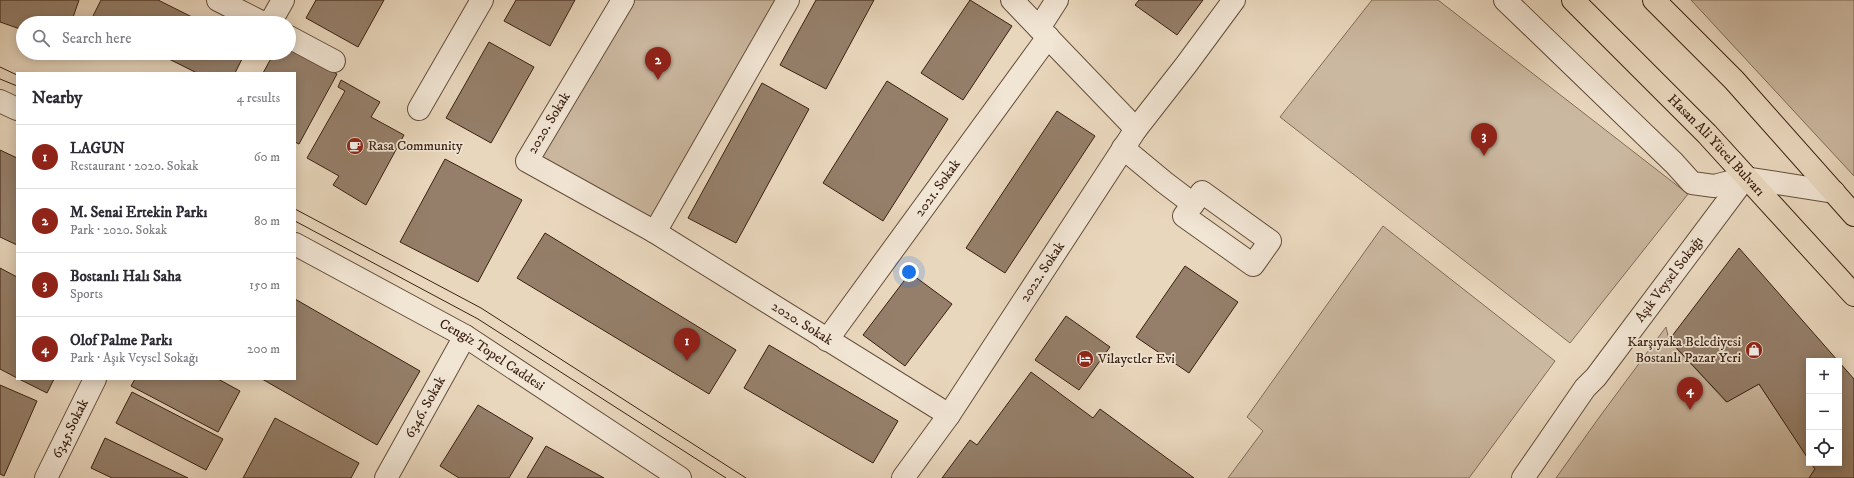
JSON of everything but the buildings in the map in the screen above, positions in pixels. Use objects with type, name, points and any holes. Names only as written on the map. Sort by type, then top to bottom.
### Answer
[{"type":"main road","name":"Hasan Ali Yücel Bulvarı","points":[[1573,0],[1706,134],[1854,295]]},
{"type":"main road","points":[[1654,0],[1734,80],[1854,215]]},
{"type":"street","points":[[218,0],[249,16]]},
{"type":"street","points":[[274,16],[283,0]]},
{"type":"street","points":[[419,109],[482,0]]},
{"type":"street","name":"2020. Sokak","points":[[623,0],[527,161],[655,232],[949,415]]},
{"type":"street","points":[[655,232],[788,0]]},
{"type":"street","points":[[1012,0],[1136,129]]},
{"type":"street","name":"2021. Sokak","points":[[827,340],[1044,32],[1057,0]]},
{"type":"street","name":"2022. Sokak","points":[[903,478],[949,415],[1136,129],[1186,66],[1234,0]]},
{"type":"street","points":[[1505,0],[1674,163],[1692,183],[1714,186],[1745,178],[1834,192]]},
{"type":"street","points":[[296,41],[334,61]]},
{"type":"street","points":[[0,101],[16,109]]},
{"type":"street","points":[[1123,148],[1193,204]]},
{"type":"street","name":"Aşık Veysel Sokağı","points":[[1523,478],[1585,388],[1596,377],[1745,178]]},
{"type":"street","name":"Cengiz Topel Caddesi","points":[[296,245],[465,336],[680,478]]},
{"type":"street","name":"6346. Sokak","points":[[386,478],[465,336]]},
{"type":"street","name":"6345.Sokak","points":[[46,478],[95,380]]},
{"type":"shaded area","points":[[623,0],[788,0],[655,232],[527,161]]},
{"type":"shaded area","points":[[1372,0],[1438,0],[1688,194],[1570,343],[1280,117]]},
{"type":"shaded area","points":[[1691,0],[1854,0],[1854,176]]},
{"type":"shaded area","points":[[1383,226],[1555,361],[1469,478],[1228,478],[1263,431],[1247,417]]},
{"type":"shaded area","points":[[1666,327],[1669,340],[1726,402],[1759,384],[1806,455],[1806,466],[1813,466],[1815,469],[1809,478],[1556,478]]},
{"type":"tram line","points":[[0,67],[16,75]]},
{"type":"tram line","points":[[0,79],[16,86]]},
{"type":"tram line","points":[[296,210],[481,308],[746,478]]},
{"type":"tram line","points":[[296,222],[478,319],[726,478]]},
{"type":"place","name":"M. Senai Ertekin Parkı","points":[[658,80]]},
{"type":"place","name":"Rasa Community","points":[[355,146]]},
{"type":"place","name":"Bostanlı Halı Saha","points":[[1484,156]]},
{"type":"place","name":"Karşıyaka Belediyesi Bostanlı Pazar Yeri","points":[[1754,350]]},
{"type":"place","name":"Vilayetler Evi","points":[[1085,359]]},
{"type":"place","name":"LAGUN","points":[[687,361]]},
{"type":"place","name":"Olof Palme Parkı","points":[[1690,410]]}]
